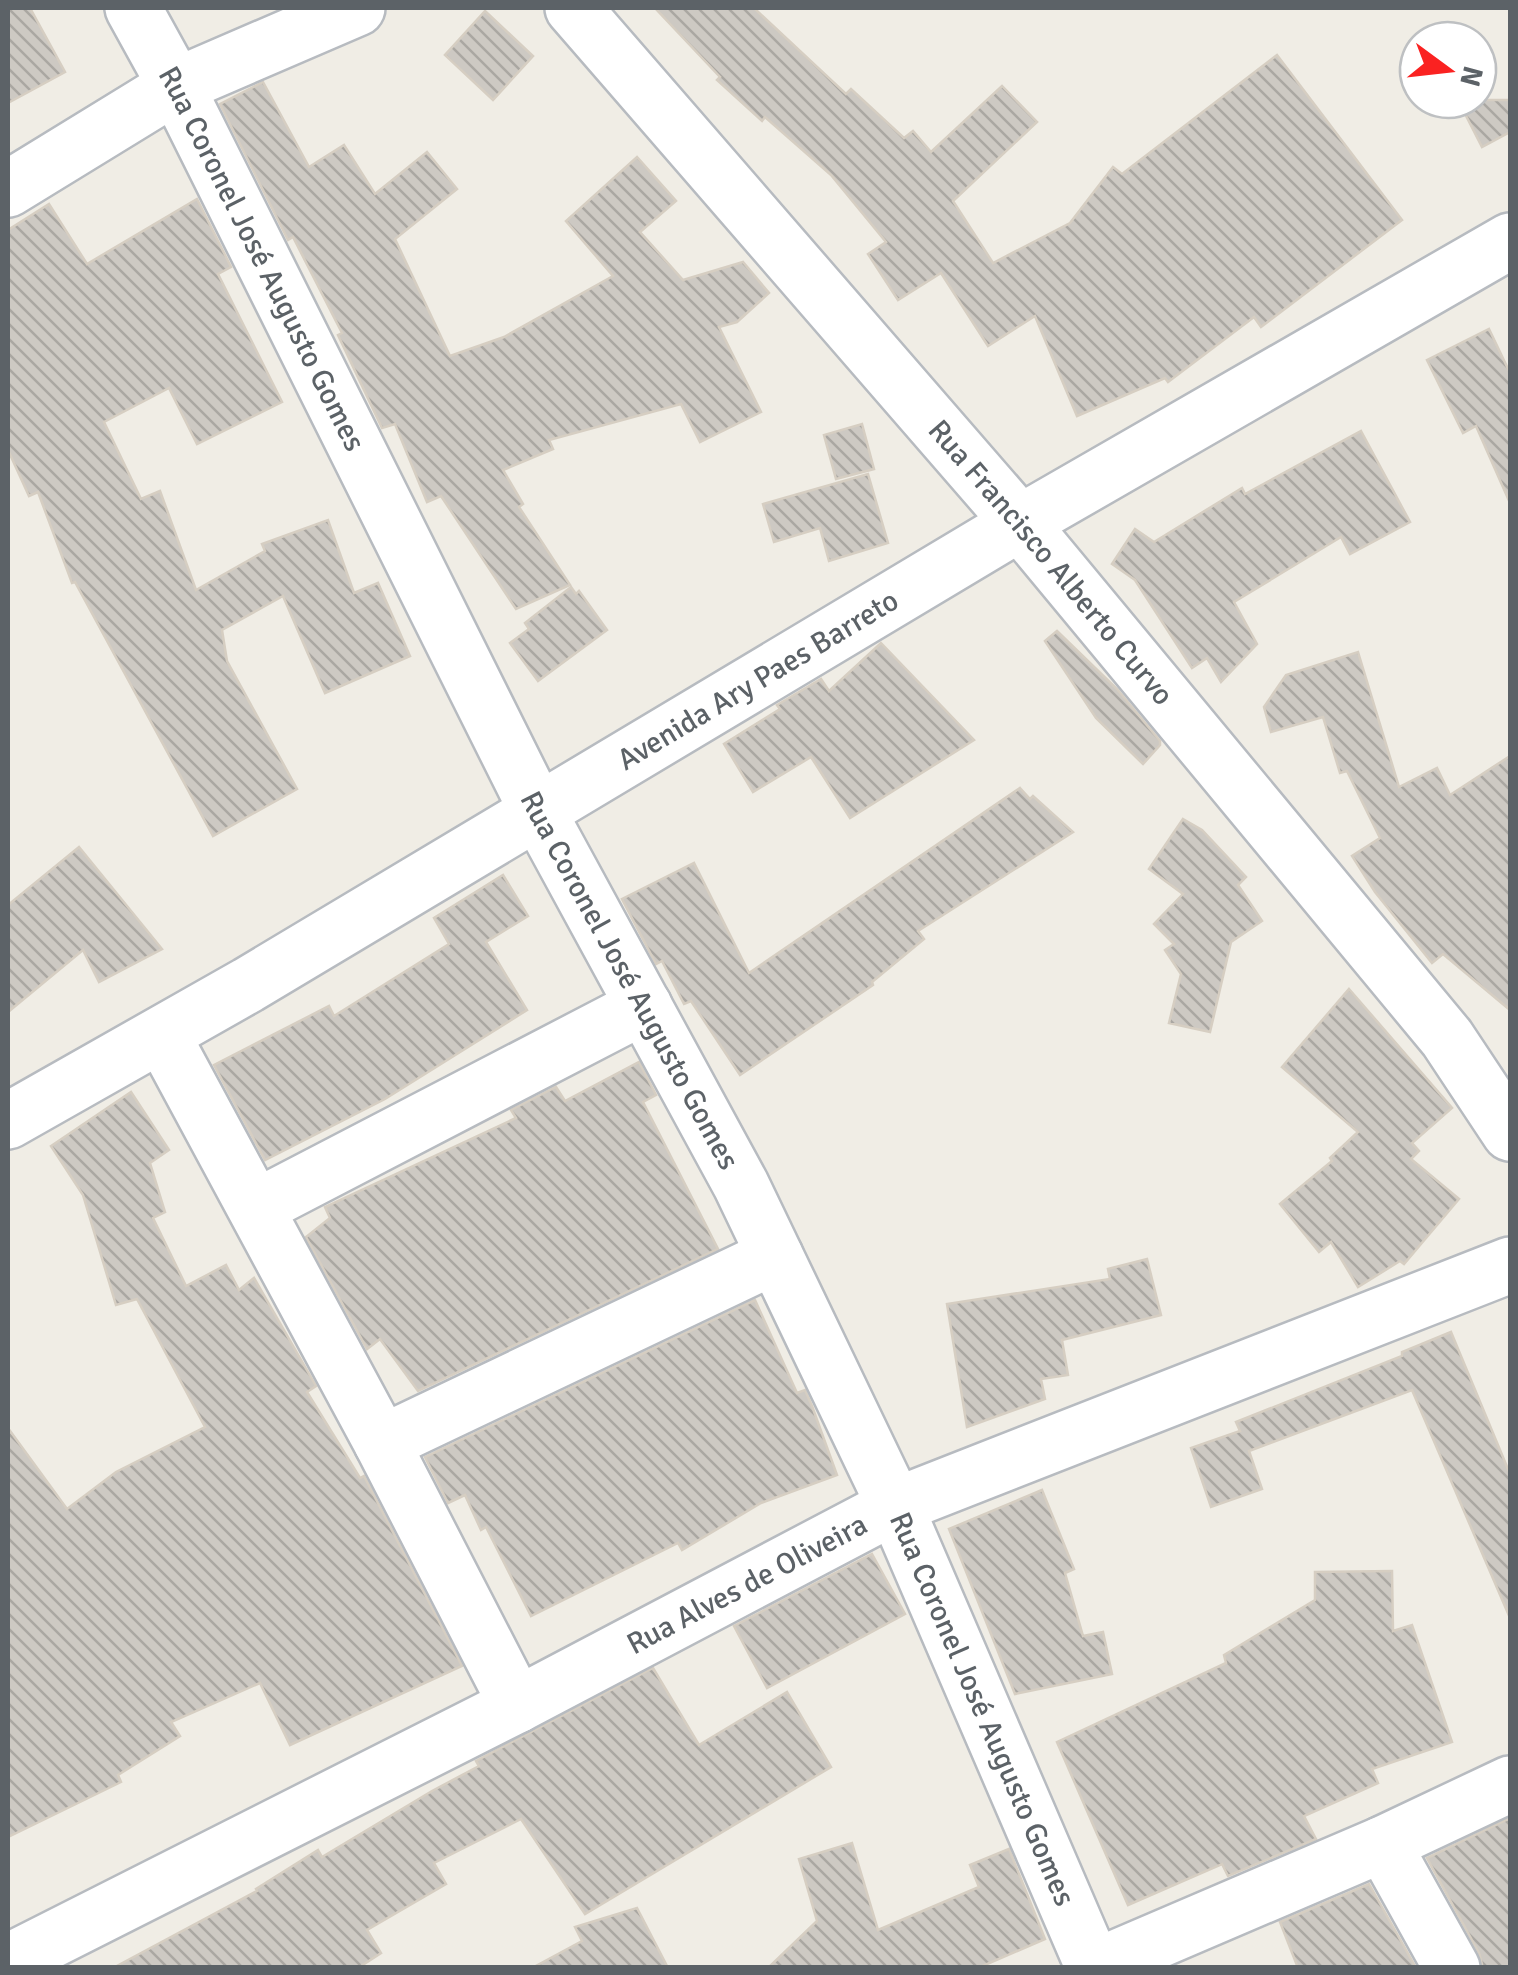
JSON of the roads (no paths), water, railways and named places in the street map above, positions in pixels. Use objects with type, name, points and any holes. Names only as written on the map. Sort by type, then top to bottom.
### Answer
[{"type":"street","name":"Rua Coronel José Augusto Gomes","points":[[133,8],[176,86],[538,812],[741,1185],[895,1506],[1093,1967]]},
{"type":"street","points":[[8,189],[176,86],[356,8]]},
{"type":"street","name":"Rua Francisco Alberto Curvo","points":[[573,8],[1020,523],[1447,1038],[1510,1133]]},
{"type":"street","name":"Avenida Ary Paes Barreto","points":[[8,1121],[538,812],[1020,523],[1510,241]]},
{"type":"street","points":[[257,1208],[644,1006]]},
{"type":"street","points":[[162,1034],[382,1443],[517,1705]]},
{"type":"street","points":[[382,1443],[775,1256]]},
{"type":"street","name":"Rua Alves de Oliveira","points":[[8,1962],[517,1705],[895,1506],[1510,1265]]},
{"type":"street","points":[[1093,1967],[1383,1844],[1510,1784]]},
{"type":"street","points":[[1383,1844],[1452,1968]]}]
